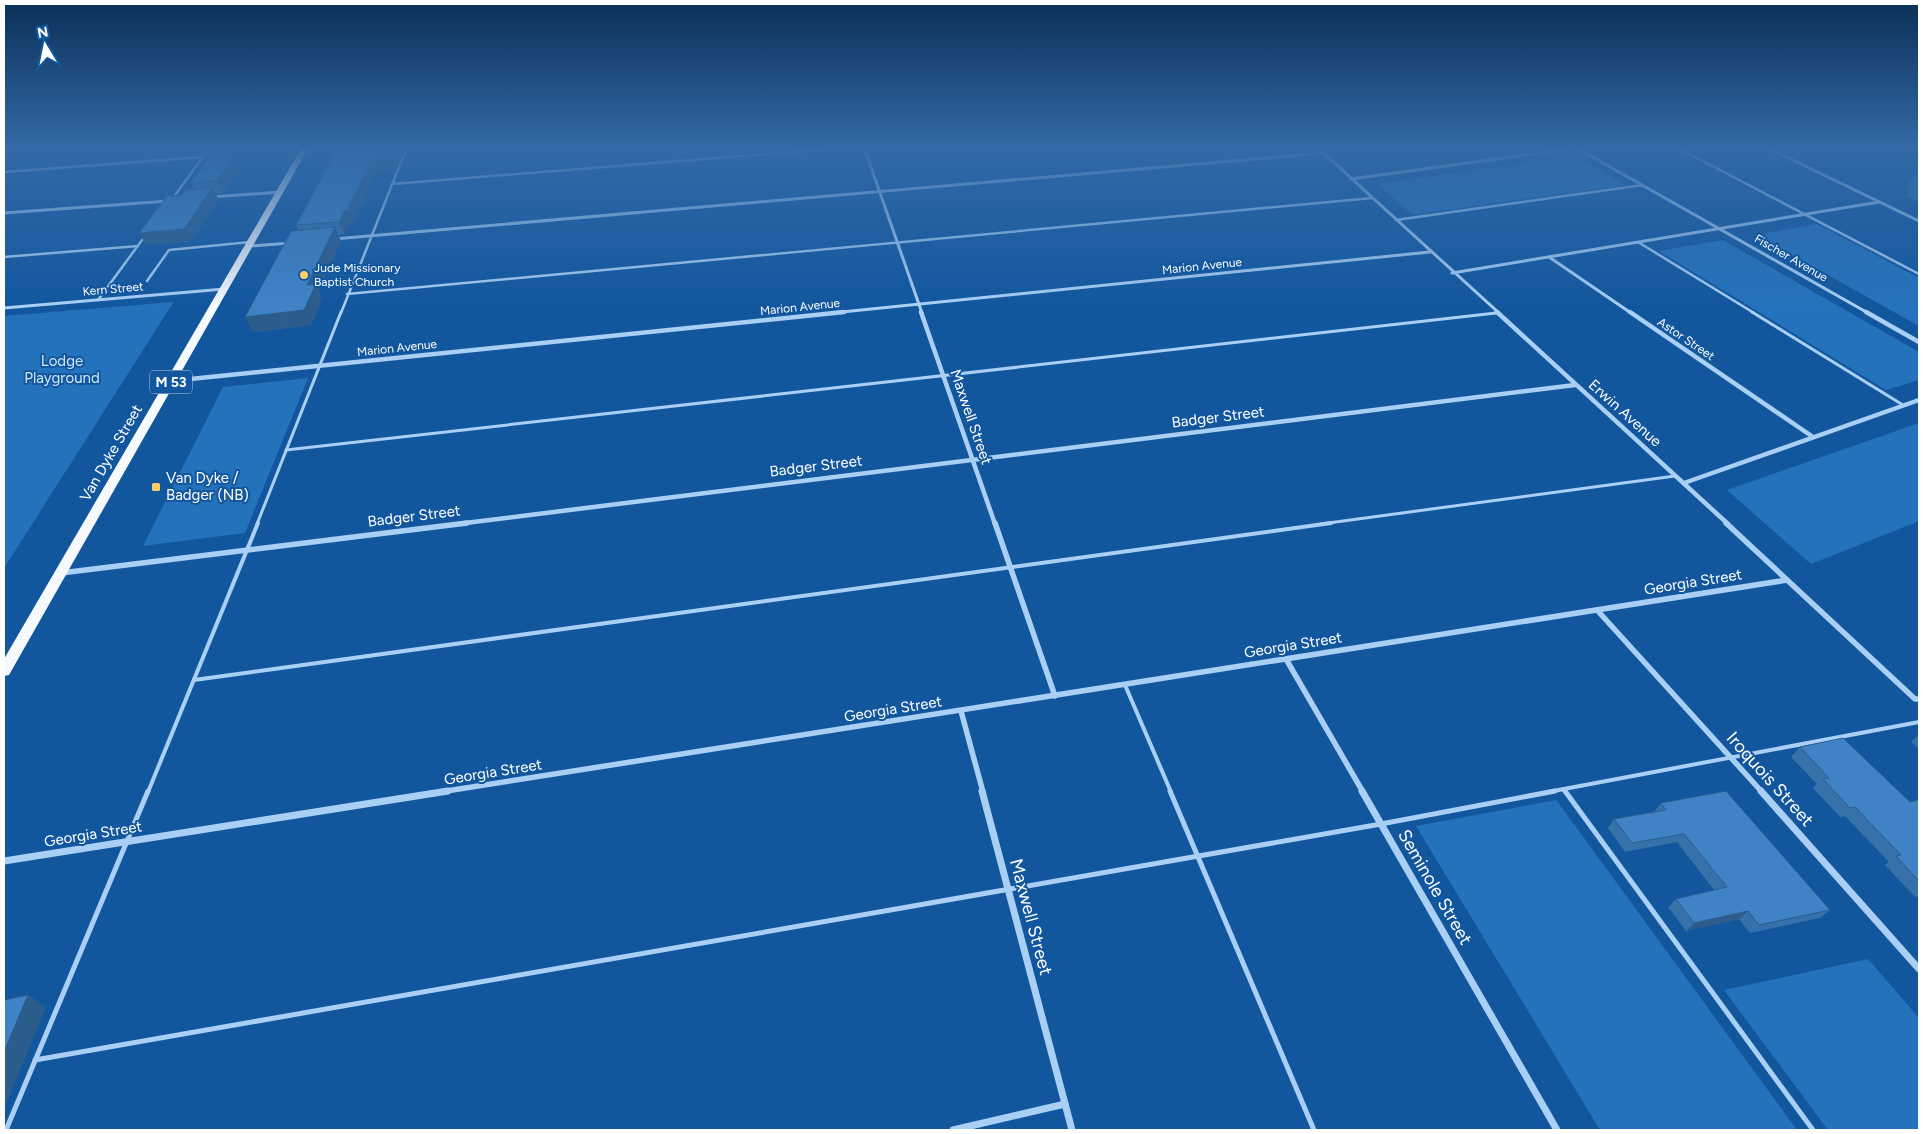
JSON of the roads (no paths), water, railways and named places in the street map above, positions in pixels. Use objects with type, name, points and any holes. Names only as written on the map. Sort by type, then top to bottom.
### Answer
[{"type":"main road","name":"Van Dyke Street","points":[[4,671],[276,200]]},
{"type":"street","points":[[4,213],[181,200]]},
{"type":"street","points":[[333,239],[788,200]]},
{"type":"street","name":"Maxwell Street","points":[[883,200],[1055,696]]},
{"type":"street","name":"Erwin Avenue","points":[[1374,200],[1918,700]]},
{"type":"street","name":"Fischer Avenue","points":[[1669,200],[1919,342]]},
{"type":"street","points":[[1875,200],[1919,221]]},
{"type":"street","points":[[1452,273],[1879,202]]},
{"type":"street","points":[[251,244],[295,242]]},
{"type":"street","name":"Marion Avenue","points":[[172,381],[1430,252]]},
{"type":"street","name":"Astor Street","points":[[1548,257],[1813,437]]},
{"type":"street","name":"Kern Street","points":[[4,308],[224,289]]},
{"type":"street","name":"Badger Street","points":[[61,573],[1575,385]]},
{"type":"street","points":[[1684,484],[1919,400]]},
{"type":"street","name":"Georgia Street","points":[[4,861],[1787,580]]},
{"type":"street","name":"Iroquois Street","points":[[1597,610],[1919,968]]},
{"type":"street","name":"Seminole Street","points":[[1286,659],[1557,1130]]},
{"type":"street","name":"Maxwell Street","points":[[960,711],[1072,1130]]},
{"type":"street","points":[[953,1130],[1065,1104]]},
{"type":"lane","points":[[166,208],[172,200]]},
{"type":"lane","points":[[6,1130],[248,550],[386,200]]},
{"type":"lane","points":[[347,294],[1352,200]]},
{"type":"lane","points":[[1396,220],[1538,200]]},
{"type":"lane","points":[[1779,200],[1919,274]]},
{"type":"lane","points":[[98,300],[149,231]]},
{"type":"lane","points":[[1638,242],[1903,406]]},
{"type":"lane","points":[[148,281],[169,250],[251,244]]},
{"type":"lane","points":[[4,257],[138,246]]},
{"type":"lane","points":[[286,450],[1496,313]]},
{"type":"lane","points":[[194,680],[1010,566],[1675,476]]},
{"type":"lane","points":[[1125,685],[1314,1130]]},
{"type":"lane","points":[[35,1060],[1381,824],[1919,722]]},
{"type":"lane","points":[[1563,790],[1813,1130]]},
{"type":"place","name":"Jude Missionary Baptist Church","points":[[304,275]]},
{"type":"place","name":"Van Dyke / Badger (NB)","points":[[156,487]]},
{"type":"park label","name":"Lodge Playground","points":[[62,370]]}]
